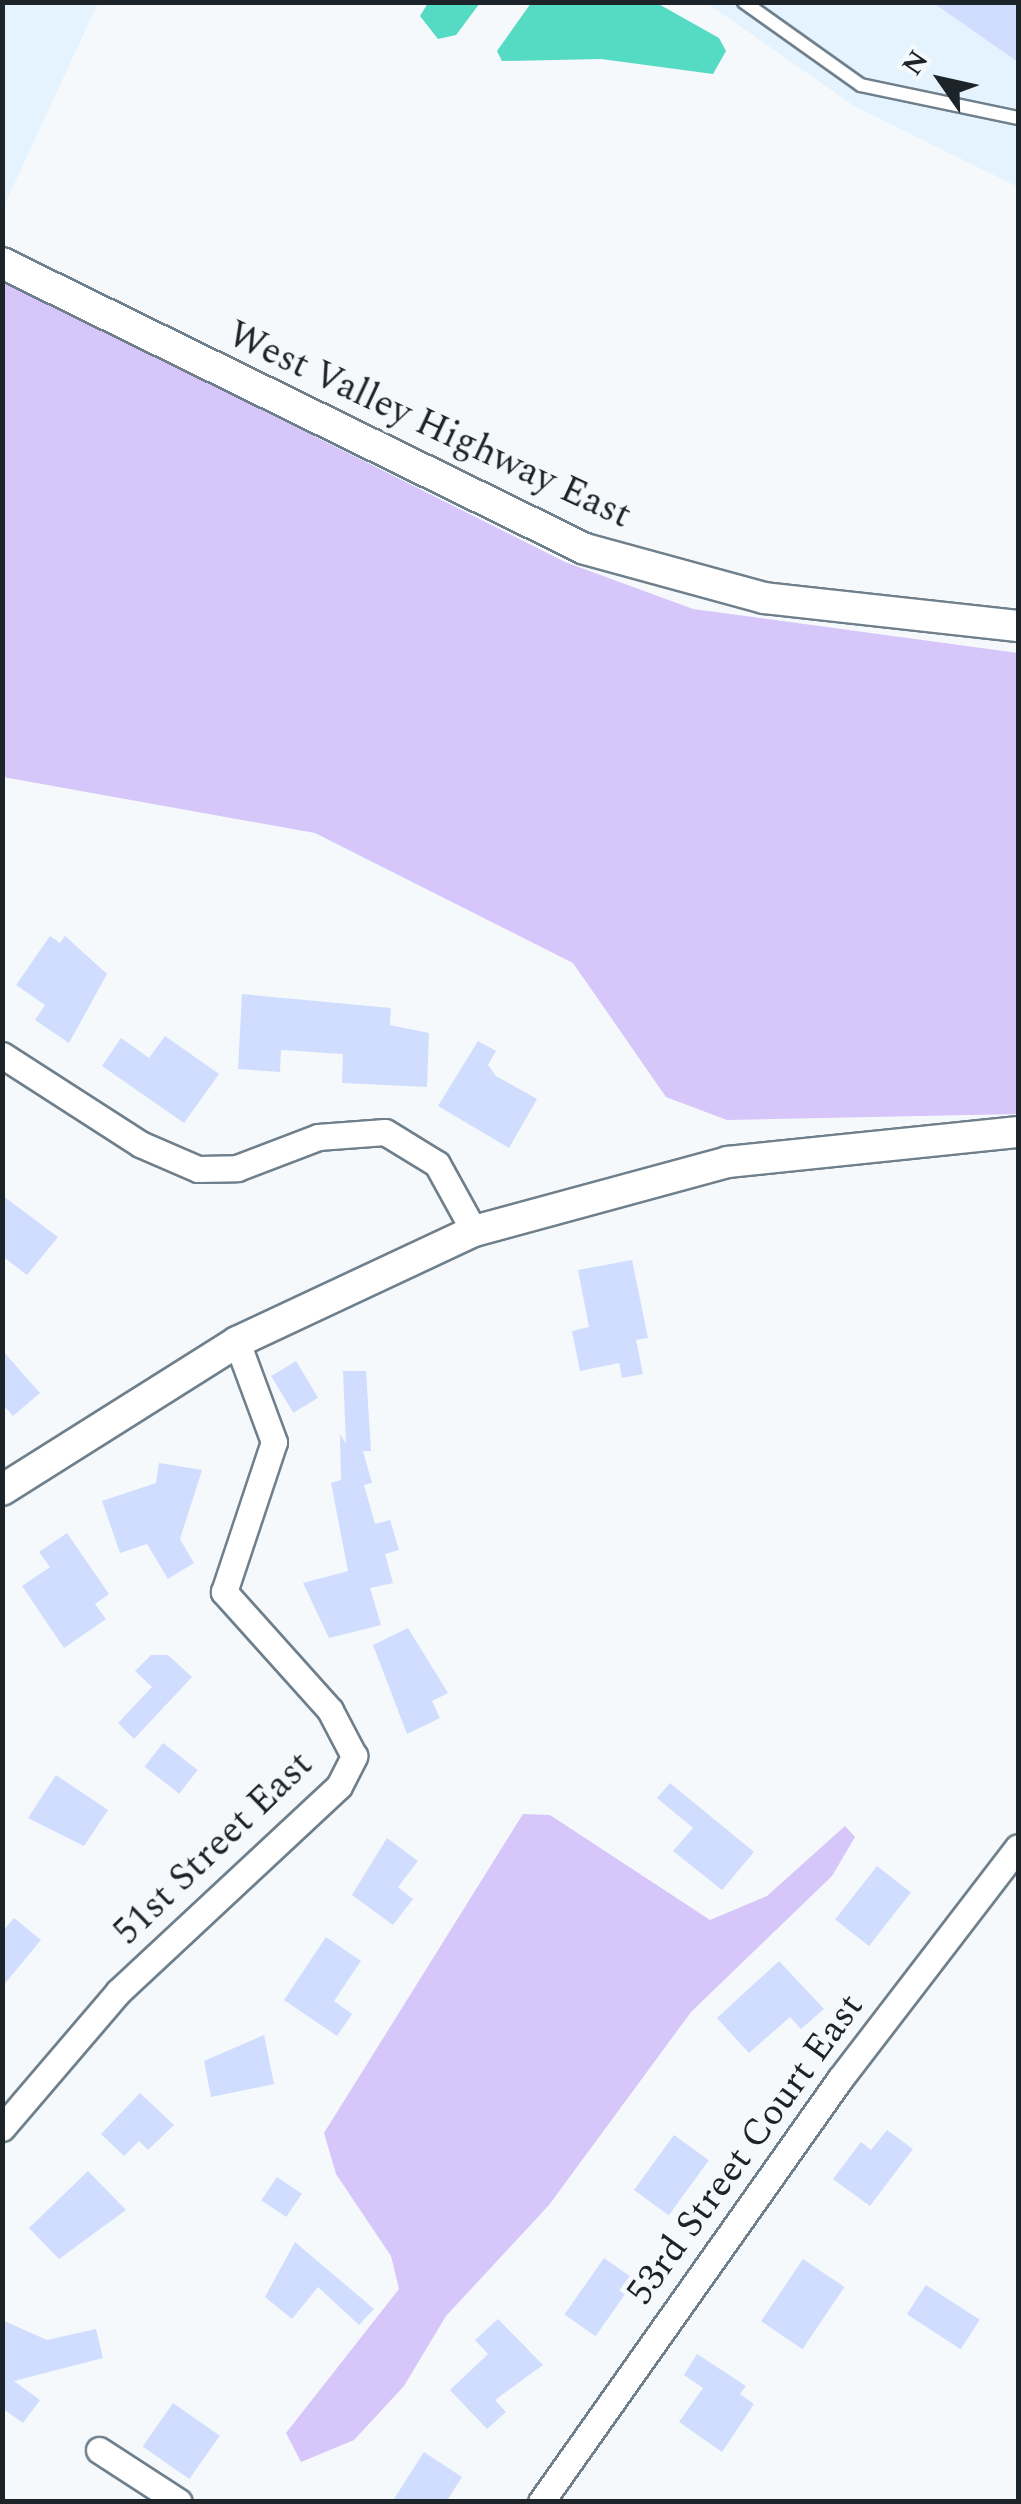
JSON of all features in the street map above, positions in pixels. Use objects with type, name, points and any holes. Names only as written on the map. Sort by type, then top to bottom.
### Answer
[{"type":"street","name":"West Valley Highway East","points":[[2,263],[585,549],[764,598],[1018,626]]},
{"type":"street","points":[[2,1055],[140,1144],[198,1169],[237,1168],[359,1129],[405,1139],[437,1164],[474,1230]]},
{"type":"street","points":[[2,1490],[237,1342],[474,1230],[728,1162],[1018,1132]]},
{"type":"street","name":"51st Street East","points":[[2,2128],[118,1992],[340,1786],[354,1756],[330,1710],[224,1592],[228,1557],[274,1442],[237,1342]]},
{"type":"street","name":"53rd Street Court East","points":[[541,2502],[840,2079],[1018,1847]]},
{"type":"street","points":[[99,2450],[179,2502]]},
{"type":"lane","points":[[744,2],[861,85],[1018,118]]},
{"type":"shaded area","points":[[428,2],[480,3],[456,35],[438,39],[420,16]]},
{"type":"shaded area","points":[[655,2],[719,38],[726,51],[713,74],[601,59],[502,61],[497,51],[531,3]]},
{"type":"shaded area","points":[[2,3],[98,3],[3,208]]},
{"type":"shaded area","points":[[707,3],[1018,3],[1018,187],[854,106]]},
{"type":"shaded area","points":[[2,279],[565,562],[693,609],[1018,653],[1018,1114],[727,1120],[666,1097],[573,963],[315,833],[3,777]]},
{"type":"shaded area","points":[[523,1814],[550,1815],[710,1920],[767,1896],[845,1826],[855,1837],[832,1876],[691,2012],[549,2205],[446,2316],[404,2386],[354,2440],[301,2462],[286,2433],[399,2289],[391,2256],[336,2174],[324,2133]]},
{"type":"building","points":[[932,2],[1018,2],[1018,62]]},
{"type":"building","points":[[50,936],[60,943],[65,936],[107,974],[69,1043],[35,1020],[45,1005],[16,985]]},
{"type":"building","points":[[242,994],[391,1008],[390,1025],[429,1033],[427,1087],[342,1083],[343,1054],[281,1050],[280,1072],[238,1069]]},
{"type":"building","points":[[165,1036],[219,1074],[184,1123],[102,1066],[121,1038],[149,1058]]},
{"type":"building","points":[[478,1041],[496,1051],[488,1065],[496,1076],[537,1099],[509,1148],[438,1106]]},
{"type":"building","points":[[2,1195],[58,1237],[27,1275],[2,1256]]},
{"type":"building","points":[[632,1260],[648,1338],[636,1340],[643,1374],[622,1378],[619,1363],[580,1371],[572,1331],[589,1327],[578,1270]]},
{"type":"building","points":[[2,1350],[40,1393],[13,1416],[2,1404]]},
{"type":"building","points":[[296,1361],[318,1398],[293,1413],[271,1376]]},
{"type":"building","points":[[343,1371],[366,1371],[371,1451],[363,1451],[372,1483],[364,1485],[375,1524],[390,1520],[399,1550],[385,1554],[393,1583],[370,1588],[381,1625],[329,1638],[303,1583],[348,1571],[331,1483],[341,1480],[340,1434],[346,1444]]},
{"type":"building","points":[[159,1463],[202,1470],[180,1539],[194,1563],[168,1579],[147,1544],[120,1553],[102,1501],[156,1483]]},
{"type":"building","points":[[67,1533],[109,1594],[95,1604],[106,1619],[64,1648],[22,1586],[50,1567],[39,1552]]},
{"type":"building","points":[[408,1628],[448,1693],[432,1701],[440,1718],[407,1734],[373,1645]]},
{"type":"building","points":[[151,1655],[168,1655],[192,1677],[134,1739],[118,1723],[152,1687],[135,1671]]},
{"type":"building","points":[[163,1743],[198,1770],[179,1794],[145,1767]]},
{"type":"building","points":[[56,1775],[108,1810],[84,1846],[28,1818]]},
{"type":"building","points":[[670,1783],[754,1852],[722,1890],[673,1851],[693,1828],[657,1798]]},
{"type":"building","points":[[387,1838],[418,1861],[398,1887],[413,1899],[393,1925],[352,1895]]},
{"type":"building","points":[[877,1866],[911,1892],[869,1946],[835,1920]]},
{"type":"building","points":[[14,1918],[41,1940],[2,1987],[2,1932]]},
{"type":"building","points":[[326,1937],[361,1961],[334,2001],[352,2014],[337,2036],[284,2000]]},
{"type":"building","points":[[779,1961],[824,2009],[801,2029],[790,2017],[749,2053],[717,2018]]},
{"type":"building","points":[[264,2035],[274,2084],[211,2097],[204,2061]]},
{"type":"building","points":[[140,2093],[174,2125],[148,2150],[139,2141],[124,2156],[101,2134]]},
{"type":"building","points":[[887,2130],[913,2149],[870,2206],[833,2179],[861,2142],[871,2150]]},
{"type":"building","points":[[674,2135],[709,2160],[669,2215],[634,2190]]},
{"type":"building","points":[[88,2171],[126,2210],[59,2259],[29,2228]]},
{"type":"building","points":[[277,2177],[302,2194],[286,2217],[261,2200]]},
{"type":"building","points":[[295,2242],[374,2309],[359,2325],[318,2287],[292,2319],[265,2297]]},
{"type":"building","points":[[604,2258],[635,2280],[596,2336],[564,2315]]},
{"type":"building","points":[[803,2259],[844,2287],[803,2349],[761,2321]]},
{"type":"building","points":[[926,2285],[980,2320],[961,2349],[907,2314]]},
{"type":"building","points":[[498,2319],[543,2365],[495,2400],[506,2412],[487,2429],[450,2390],[488,2354],[475,2340]]},
{"type":"building","points":[[2,2320],[47,2340],[96,2329],[103,2358],[14,2381],[40,2400],[23,2423],[2,2408]]},
{"type":"building","points":[[697,2354],[746,2386],[740,2394],[754,2404],[722,2452],[679,2422],[703,2388],[684,2375]]},
{"type":"building","points":[[173,2403],[220,2436],[189,2479],[143,2446]]},
{"type":"building","points":[[424,2452],[462,2477],[446,2502],[392,2502]]}]
